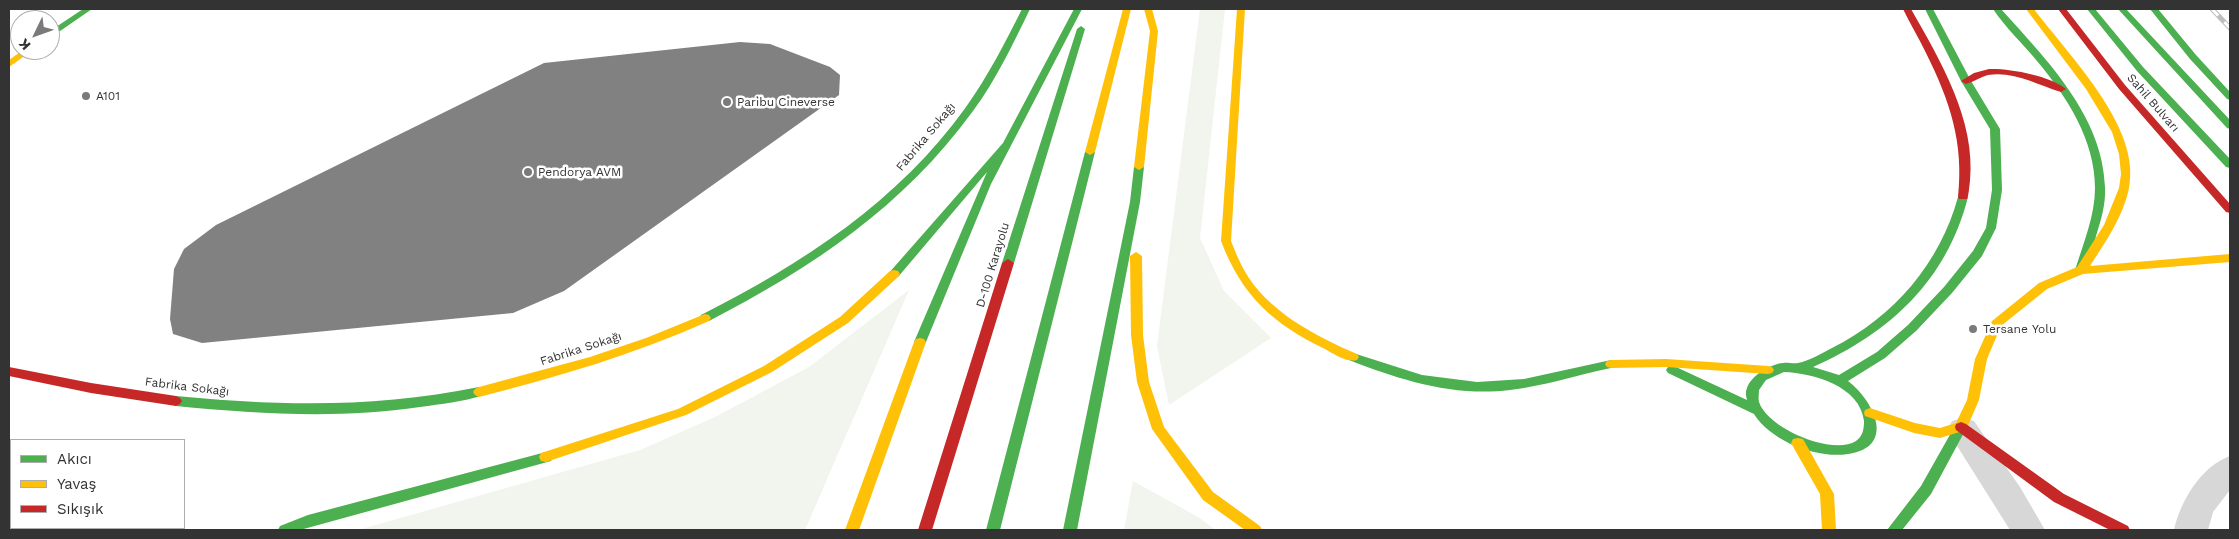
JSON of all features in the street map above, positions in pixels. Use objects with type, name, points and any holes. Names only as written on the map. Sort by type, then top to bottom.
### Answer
[{"type":"main road","points":[[60,28],[88,9]]},
{"type":"main road","name":"Fabrika Sokağı","points":[[9,372],[109,390],[188,401],[280,410],[342,410],[399,405],[498,389],[595,361],[684,327],[734,304],[797,268],[860,225],[887,202],[920,168],[965,113],[1008,50],[1026,9]]},
{"type":"main road","points":[[852,530],[930,315],[986,184],[1078,9]]},
{"type":"main road","name":"D-100 Karayolu","points":[[925,530],[1087,9]]},
{"type":"main road","points":[[993,530],[1127,9]]},
{"type":"main road","points":[[1070,530],[1135,202],[1154,31],[1148,9]]},
{"type":"main road","points":[[1241,9],[1226,241],[1235,269],[1263,302],[1310,336],[1356,359],[1386,370],[1426,381],[1471,387],[1495,387],[1610,364],[1633,362],[1768,370],[1783,367],[1801,367],[1838,381],[1852,390],[1870,413],[1873,425],[1871,436],[1863,445],[1850,450],[1834,451],[1815,449],[1798,443],[1773,428],[1757,410],[1752,398],[1752,386],[1758,377],[1768,370]]},
{"type":"main road","points":[[1801,367],[1865,334],[1918,287],[1938,259],[1952,231],[1963,200],[1966,159],[1962,135],[1936,69],[1907,9]]},
{"type":"main road","points":[[1838,381],[1881,355],[1912,328],[1948,290],[1978,253],[1991,228],[1997,190],[1995,129],[1966,81],[1929,9]]},
{"type":"main road","points":[[1997,9],[2037,55],[2061,89],[2093,141],[2099,165],[2100,187],[2095,218],[2081,270]]},
{"type":"main road","name":"Sahil Bulvarı","points":[[2062,9],[2094,54],[2150,122],[2230,210]]},
{"type":"main road","name":"Sahil Bulvarı","points":[[2091,9],[2140,69],[2230,165]]},
{"type":"main road","points":[[2122,9],[2230,126]]},
{"type":"main road","points":[[2154,9],[2188,51],[2230,97]]},
{"type":"main road","points":[[2031,11],[2107,117],[2119,138],[2126,160],[2125,178],[2120,201],[2108,226],[2081,270]]},
{"type":"main road","points":[[1966,81],[1971,75],[1981,72],[2004,72],[2027,76],[2061,89]]},
{"type":"main road","points":[[285,530],[308,521],[522,465],[682,412],[768,369],[844,320],[895,274],[1005,145]]},
{"type":"main road","points":[[1135,202],[1137,335],[1142,382],[1158,430],[1208,496],[1255,530]]},
{"type":"main road","points":[[1894,530],[1926,490],[1961,427],[1973,400],[1981,359],[1996,324],[2044,286],[2081,270],[2230,258]]},
{"type":"main road","points":[[1657,364],[1757,410]]},
{"type":"main road","points":[[1870,413],[1914,428],[1940,433],[1961,427]]},
{"type":"main road","points":[[1961,427],[2019,472],[2056,496],[2101,522],[2123,530]]},
{"type":"main road","points":[[1798,443],[1827,494],[1829,530]]},
{"type":"street","points":[[1961,427],[2008,496],[2028,530]]},
{"type":"street","points":[[2191,530],[2194,514],[2205,496],[2230,469]]},
{"type":"shaded area","points":[[1200,9],[1225,9],[1200,238],[1224,291],[1271,338],[1169,405],[1157,346]]},
{"type":"shaded area","points":[[909,290],[805,530],[358,530],[640,450],[715,417],[809,367]]},
{"type":"shaded area","points":[[1133,481],[1198,517],[1216,530],[1124,530]]},
{"type":"building","name":"Pendorya AVM","points":[[740,42],[770,44],[830,67],[840,75],[839,95],[564,291],[513,313],[202,343],[173,334],[170,319],[174,269],[184,249],[216,225],[544,63]]},
{"type":"railway","points":[[2212,9],[2230,28]]},
{"type":"traffic: fast","points":[[60,28],[88,9]]},
{"type":"traffic: fast","points":[[705,318],[756,292],[805,262],[852,229],[895,193],[934,153],[970,109],[1000,61],[1026,9]]},
{"type":"traffic: fast","points":[[920,342],[986,184],[1078,9]]},
{"type":"traffic: fast","points":[[1839,381],[1881,355],[1912,328],[1948,290],[1978,253],[1991,228],[1997,190],[1995,129],[1966,81],[1929,9]]},
{"type":"traffic: fast","points":[[1997,9],[2031,47],[2065,91],[2091,138],[2098,163],[2100,188],[2095,219],[2081,270]]},
{"type":"traffic: fast","points":[[2091,9],[2140,69],[2230,165]]},
{"type":"traffic: fast","points":[[2122,9],[2230,126]]},
{"type":"traffic: fast","points":[[2154,9],[2193,57],[2230,97]]},
{"type":"traffic: fast","points":[[1008,263],[1081,29]]},
{"type":"traffic: fast","points":[[894,274],[1005,145]]},
{"type":"traffic: fast","points":[[993,530],[1090,152]]},
{"type":"traffic: fast","points":[[1070,530],[1135,202],[1139,167]]},
{"type":"traffic: fast","points":[[1801,367],[1859,338],[1894,311],[1910,295],[1925,277],[1949,239],[1963,197]]},
{"type":"traffic: fast","points":[[1353,357],[1405,375],[1440,383],[1477,387],[1510,386],[1611,364]]},
{"type":"traffic: fast","points":[[1783,367],[1815,372],[1831,377],[1845,385],[1865,405],[1870,416],[1871,427],[1868,437],[1861,444],[1849,449],[1832,450],[1814,447],[1777,429],[1762,416],[1753,403],[1752,389],[1761,377],[1783,367]]},
{"type":"traffic: fast","points":[[1672,370],[1757,410]]},
{"type":"traffic: fast","points":[[176,401],[290,409],[366,408],[404,405],[479,392]]},
{"type":"traffic: fast","points":[[1894,530],[1926,490],[1961,427]]},
{"type":"traffic: fast","points":[[285,530],[308,521],[546,457]]},
{"type":"traffic: slow","points":[[1090,152],[1127,9]]},
{"type":"traffic: slow","points":[[1139,167],[1154,31],[1148,9]]},
{"type":"traffic: slow","points":[[1241,9],[1226,241],[1240,273],[1261,300],[1305,333],[1353,357]]},
{"type":"traffic: slow","points":[[2030,9],[2105,110],[2117,132],[2124,154],[2126,174],[2120,201],[2110,225],[2081,270]]},
{"type":"traffic: slow","points":[[9,64],[15,60]]},
{"type":"traffic: slow","points":[[1136,256],[1137,335],[1143,382],[1158,429],[1208,496],[1255,530]]},
{"type":"traffic: slow","points":[[1961,427],[1973,400],[1981,359],[1996,324],[2043,286],[2081,270],[2230,258]]},
{"type":"traffic: slow","points":[[546,457],[682,412],[768,369],[844,320],[894,274]]},
{"type":"traffic: slow","points":[[479,392],[594,361],[650,341],[705,318]]},
{"type":"traffic: slow","points":[[852,530],[920,342]]},
{"type":"traffic: slow","points":[[1611,364],[1666,363],[1768,370]]},
{"type":"traffic: slow","points":[[1870,413],[1914,428],[1940,433],[1961,427]]},
{"type":"traffic: slow","points":[[1798,443],[1827,494],[1829,530]]},
{"type":"traffic: jam","points":[[1907,9],[1941,75],[1959,123],[1966,172],[1963,197]]},
{"type":"traffic: jam","points":[[2062,9],[2122,87],[2230,210]]},
{"type":"traffic: jam","points":[[1966,81],[1977,75],[1989,72],[2013,73],[2061,89]]},
{"type":"traffic: jam","points":[[925,530],[1008,263]]},
{"type":"traffic: jam","points":[[9,372],[91,388],[176,401]]},
{"type":"traffic: jam","points":[[1961,427],[2059,498],[2123,530]]},
{"type":"place","name":"A101","points":[[86,96]]},
{"type":"place","name":"Paribu Cineverse","points":[[727,102]]},
{"type":"place","name":"Pendorya AVM","points":[[528,172]]},
{"type":"place","name":"Tersane Yolu","points":[[1973,329]]}]
